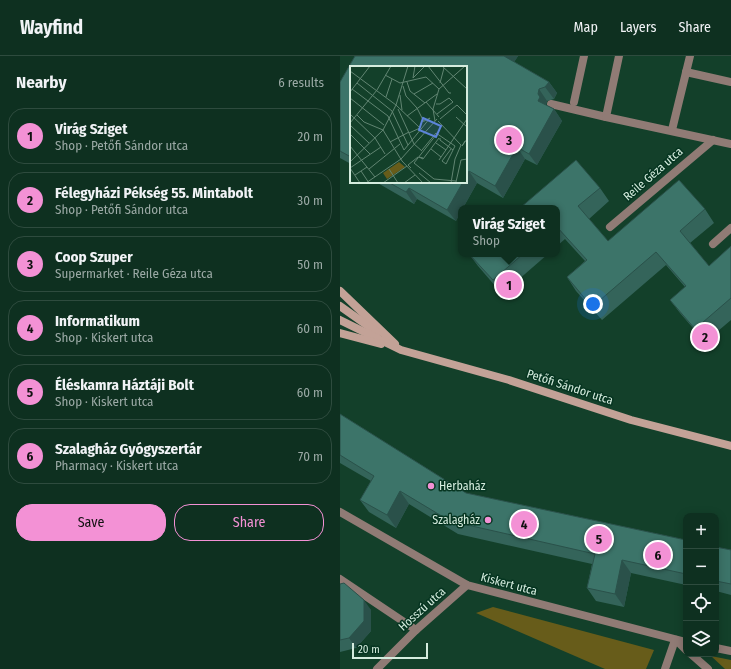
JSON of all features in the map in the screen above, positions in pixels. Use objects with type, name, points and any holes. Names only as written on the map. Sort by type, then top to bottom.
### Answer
[{"type":"street","points":[[574,102],[584,56]]},
{"type":"street","points":[[606,117],[619,56]]},
{"type":"street","points":[[672,130],[690,56]]},
{"type":"street","points":[[686,72],[731,82]]},
{"type":"street","name":"Reile Géza utca","points":[[551,104],[731,144]]},
{"type":"street","name":"Reile Géza utca","points":[[610,227],[713,140]]},
{"type":"street","points":[[713,244],[731,228]]},
{"type":"street","points":[[340,291],[401,350]]},
{"type":"street","name":"Petőfi Sándor utca","points":[[340,306],[401,350]]},
{"type":"street","name":"Petőfi Sándor utca","points":[[340,320],[401,350],[509,380],[631,420],[731,446]]},
{"type":"street","points":[[340,333],[401,350]]},
{"type":"street","name":"Kiskert utca","points":[[340,512],[467,585],[683,641]]},
{"type":"street","points":[[340,579],[416,630]]},
{"type":"street","name":"Hosszú utca","points":[[377,669],[416,630],[467,585]]},
{"type":"street","points":[[664,669],[675,640],[683,647]]},
{"type":"street","points":[[719,649],[731,651]]},
{"type":"street","points":[[694,657],[708,669]]},
{"type":"shaded area","points":[[493,607],[654,650],[646,669],[605,669],[476,613]]},
{"type":"shaded area","points":[[712,657],[731,660],[731,669],[725,669]]},
{"type":"building","points":[[355,56],[504,56],[549,82],[545,87],[539,89],[538,94],[540,97],[538,101],[554,109],[529,154],[517,147],[495,186],[469,171],[467,175],[467,66],[350,66],[350,156],[340,151],[340,82]]},
{"type":"building","points":[[576,160],[600,188],[578,206],[608,241],[679,180],[705,209],[680,231],[709,266],[731,246],[731,298],[695,329],[670,300],[686,286],[656,252],[592,307],[567,277],[587,260],[560,230],[560,205],[524,205]]},
{"type":"building","points":[[390,183],[462,183],[447,210],[409,188],[406,192]]},
{"type":"building","points":[[472,257],[520,257],[493,280]]},
{"type":"building","name":"Szalagház","points":[[340,414],[466,493],[683,539],[683,573],[622,560],[615,594],[587,588],[595,554],[450,521],[400,491],[387,515],[360,500],[374,476],[340,455]]},
{"type":"building","points":[[719,548],[731,550],[731,584],[719,582]]},
{"type":"building","points":[[344,583],[364,600],[364,621],[349,638],[340,640],[340,584]]},
{"type":"place","name":"Coop Szuper","points":[[509,140]]},
{"type":"place","name":"Virág Sziget","points":[[509,285]]},
{"type":"place","name":"Félegyházi Pékség 55. Mintabolt","points":[[705,337]]},
{"type":"place","name":"Herbaház","points":[[431,486]]},
{"type":"place","name":"Szalagház","points":[[488,520]]},
{"type":"place","name":"Informatikum","points":[[524,524]]},
{"type":"place","name":"Éléskamra Háztáji Bolt","points":[[599,539]]},
{"type":"place","name":"Szalagház Gyógyszertár","points":[[658,555]]}]
